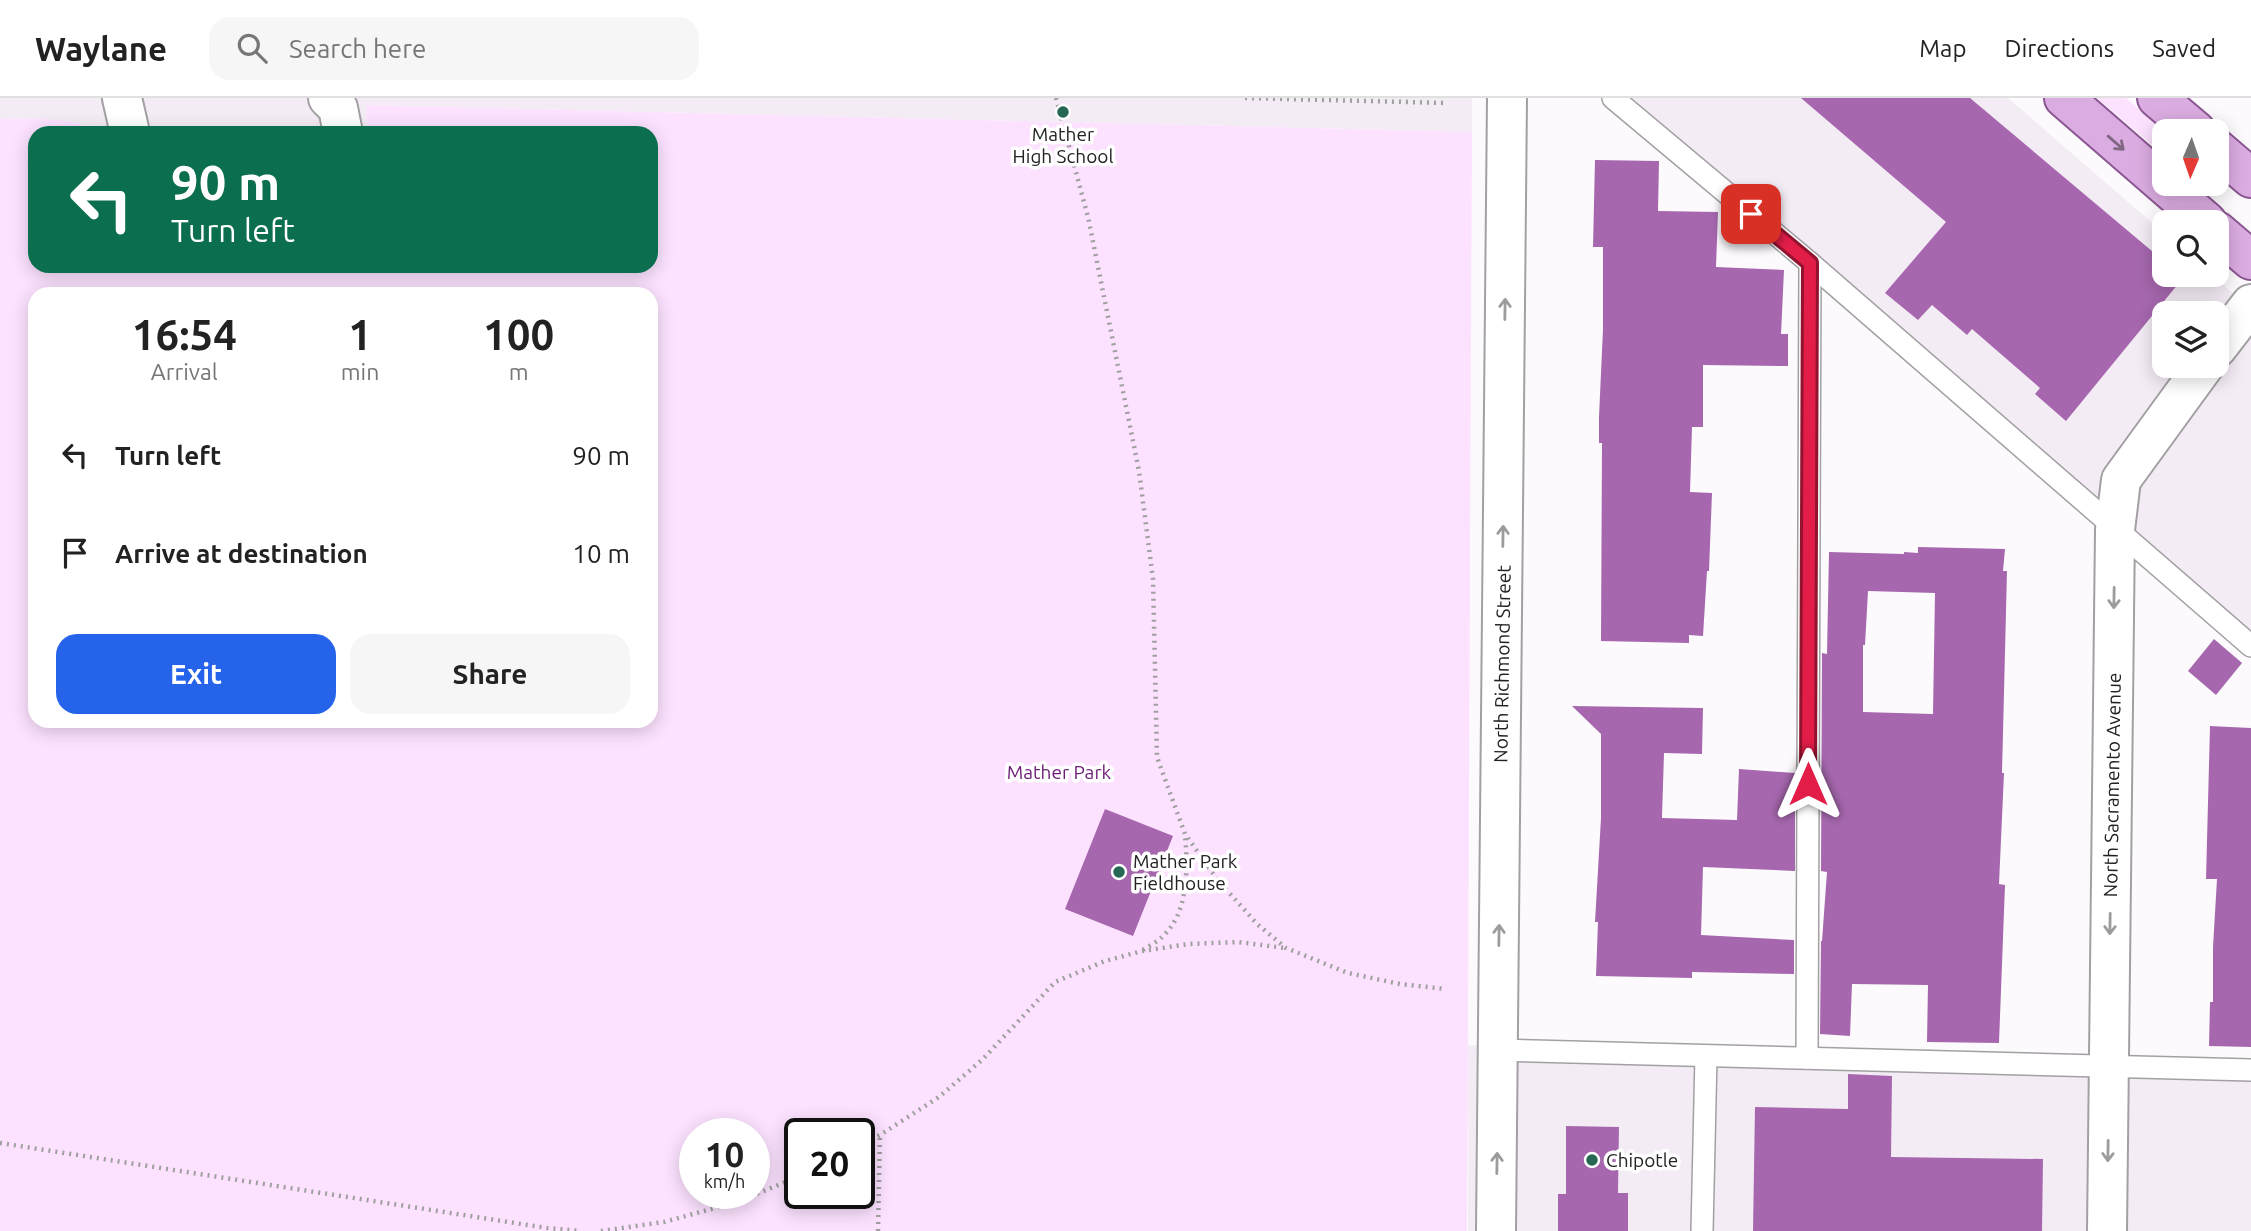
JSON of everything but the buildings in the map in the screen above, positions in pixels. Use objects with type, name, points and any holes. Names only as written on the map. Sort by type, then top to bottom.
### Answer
[{"type":"main road","points":[[2064,98],[2193,210]]},
{"type":"main road","points":[[2157,98],[2182,119]]},
{"type":"main road","points":[[2230,160],[2251,178]]},
{"type":"main road","points":[[2229,241],[2251,260]]},
{"type":"street","points":[[122,98],[128,126]]},
{"type":"street","points":[[328,98],[338,108],[342,126]]},
{"type":"street","name":"North Richmond Street","points":[[1496,1231],[1507,98]]},
{"type":"street","points":[[2229,332],[2251,304]]},
{"type":"street","name":"North Sacramento Avenue","points":[[2107,1231],[2115,530],[2121,480],[2195,378]]},
{"type":"lane","points":[[1614,98],[1810,263],[2251,646]]},
{"type":"lane","points":[[1807,1058],[1810,263]]},
{"type":"lane","points":[[1498,1050],[2251,1070]]},
{"type":"lane","points":[[1702,1231],[1706,1056]]},
{"type":"path","points":[[1056,98],[1088,218],[1139,471],[1153,579],[1157,757],[1185,834],[1217,879],[1257,924],[1286,948]]},
{"type":"path","points":[[1245,98],[1447,103]]},
{"type":"path","points":[[1142,951],[1163,937],[1175,921],[1184,897],[1187,864],[1185,834]]},
{"type":"path","points":[[875,1138],[939,1097],[983,1059],[1055,982],[1105,961],[1142,951],[1189,944],[1238,942],[1286,948],[1348,973],[1399,984],[1445,989]]},
{"type":"path","points":[[878,1231],[880,1135]]},
{"type":"path","points":[[0,1143],[547,1228],[581,1231]]},
{"type":"path","points":[[601,1231],[664,1222],[737,1202],[784,1183]]},
{"type":"shaded area","name":"Mather High School","points":[[0,98],[1472,98],[1472,132],[366,105],[367,126],[89,126],[65,121],[0,119]]},
{"type":"shaded area","points":[[1605,98],[2008,98],[2152,223],[2152,287],[2226,287],[2251,309],[2251,653]]},
{"type":"shaded area","points":[[1468,1045],[2251,1064],[2251,1231],[1468,1231]]},
{"type":"green space","points":[[2097,98],[2126,98],[2152,120],[2152,145]]},
{"type":"green space","name":"Mather Park","points":[[366,105],[1472,132],[1467,1231],[0,1231],[0,119],[64,121],[86,126],[28,126],[28,273],[658,273],[658,126],[367,126]]},
{"type":"place","name":"Mather High School","points":[[1063,112]]},
{"type":"place","name":"Mather Park Fieldhouse","points":[[1119,872]]},
{"type":"place","name":"Chipotle","points":[[1592,1160]]},
{"type":"route","points":[[1751,214],[1810,263],[1808,784]]}]
